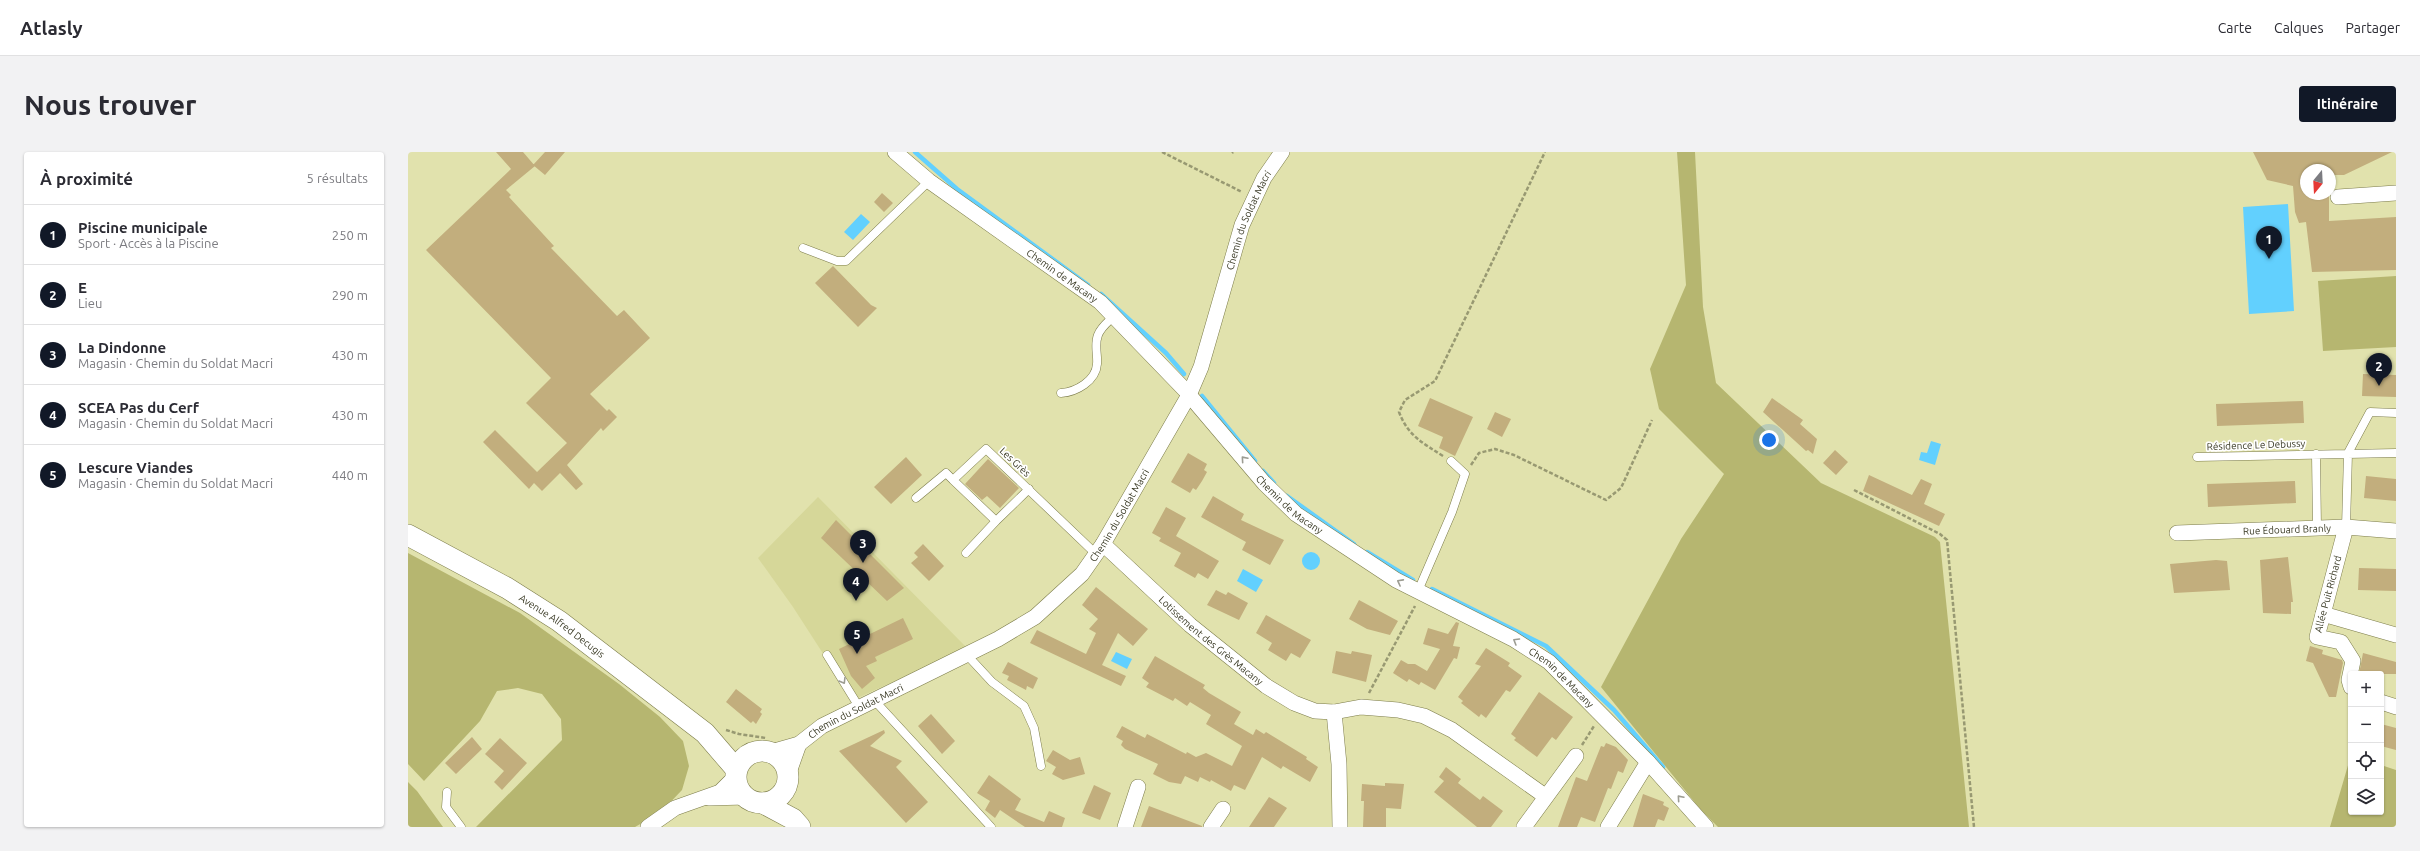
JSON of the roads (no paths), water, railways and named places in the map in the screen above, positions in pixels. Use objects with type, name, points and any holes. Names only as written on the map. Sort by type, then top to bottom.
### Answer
[{"type":"street","name":"Chemin de Macany","points":[[894,152],[929,181],[1100,302],[1189,395],[1264,483],[1296,514],[1396,580],[1513,639],[1549,662],[1648,762],[1706,827]]},
{"type":"street","name":"Chemin du Soldat Macri","points":[[764,747],[799,744],[822,726],[874,700],[911,678],[967,655],[998,640],[1035,617],[1082,574],[1100,549],[1189,395],[1201,367],[1228,268],[1253,198],[1282,152]]},
{"type":"street","points":[[2338,197],[2396,192]]},
{"type":"street","name":"Rue Édouard Branly","points":[[2178,533],[2346,527],[2396,531]]},
{"type":"street","name":"Allée Puit Richard","points":[[2346,527],[2317,637],[2341,642],[2353,661],[2351,671]]},
{"type":"street","name":"Avenue Alfred Decugis","points":[[408,535],[507,588],[559,621],[713,731],[721,741],[764,747]]},
{"type":"street","name":"Lotissement des Grès Macany","points":[[1100,549],[1190,625],[1266,686],[1294,703],[1315,711],[1334,712],[1361,707],[1398,710],[1424,716],[1452,730],[1545,796]]},
{"type":"street","points":[[2323,614],[2396,635]]},
{"type":"street","points":[[2384,703],[2396,707]]},
{"type":"street","points":[[1334,712],[1339,764],[1340,827]]},
{"type":"street","name":"Avenue Alfred Decugis","points":[[713,731],[736,773]]},
{"type":"street","name":"Chemin du Soldat Macri","points":[[788,780],[799,744]]},
{"type":"street","points":[[648,827],[676,808],[708,798],[720,792],[736,773],[743,758],[764,747],[783,761],[788,780],[789,806],[796,823]]},
{"type":"street","points":[[1524,827],[1545,796],[1576,756]]},
{"type":"street","points":[[1608,827],[1648,762]]},
{"type":"street","points":[[736,773],[738,788],[754,800],[796,823]]},
{"type":"street","points":[[708,798],[754,800],[780,796],[788,780]]},
{"type":"street","points":[[1125,827],[1138,787]]},
{"type":"street","points":[[1211,827],[1223,809]]},
{"type":"lane","points":[[803,248],[837,261],[846,261],[929,181]]},
{"type":"lane","points":[[1061,393],[1069,392],[1085,385],[1092,376],[1098,365],[1097,336],[1103,326],[1114,316]]},
{"type":"lane","points":[[2346,527],[2348,453],[2370,412],[2396,413]]},
{"type":"lane","name":"Les Grès","points":[[953,480],[986,449],[1028,489],[1100,549]]},
{"type":"lane","name":"Résidence Le Debussy","points":[[2197,457],[2396,453]]},
{"type":"lane","name":"Résidence Le Debussy","points":[[2316,454],[2317,528]]},
{"type":"lane","points":[[1420,592],[1452,512],[1465,474],[1451,461]]},
{"type":"lane","points":[[916,498],[946,473],[996,521]]},
{"type":"lane","name":"Les Grès","points":[[966,553],[1028,489]]},
{"type":"lane","points":[[827,655],[859,707]]},
{"type":"lane","points":[[967,655],[992,682],[1024,706],[1034,728],[1041,766]]},
{"type":"lane","points":[[874,700],[991,827]]},
{"type":"lane","points":[[447,792],[446,807],[461,827]]},
{"type":"water","points":[[2288,204],[2294,311],[2249,314],[2243,207]]},
{"type":"water","points":[[861,214],[870,222],[853,240],[844,232]]},
{"type":"water","points":[[1931,441],[1941,444],[1935,465],[1919,460],[1921,452],[1927,453]]},
{"type":"water","points":[[1307,552],[1315,552],[1320,557],[1318,568],[1315,570],[1307,570],[1302,565],[1302,557]]},
{"type":"water","points":[[1243,569],[1263,580],[1256,592],[1237,581]]},
{"type":"water","points":[[1116,652],[1132,659],[1127,669],[1111,661]]},
{"type":"waterway","points":[[915,152],[957,189],[1088,285]]},
{"type":"waterway","points":[[1101,294],[1166,353],[1184,374]]},
{"type":"waterway","points":[[1202,396],[1255,461]]},
{"type":"waterway","points":[[1263,471],[1274,483]]},
{"type":"waterway","points":[[1287,496],[1354,544]]},
{"type":"waterway","points":[[1367,552],[1413,580]]},
{"type":"waterway","points":[[1432,589],[1546,646],[1614,710],[1663,767]]},
{"type":"place","name":"Piscine municipale","points":[[2269,259]]},
{"type":"place","name":"E","points":[[2379,386]]},
{"type":"place","name":"La Dindonne","points":[[863,563]]},
{"type":"place","name":"SCEA Pas du Cerf","points":[[856,601]]},
{"type":"place","name":"Lescure Viandes","points":[[857,654]]}]
